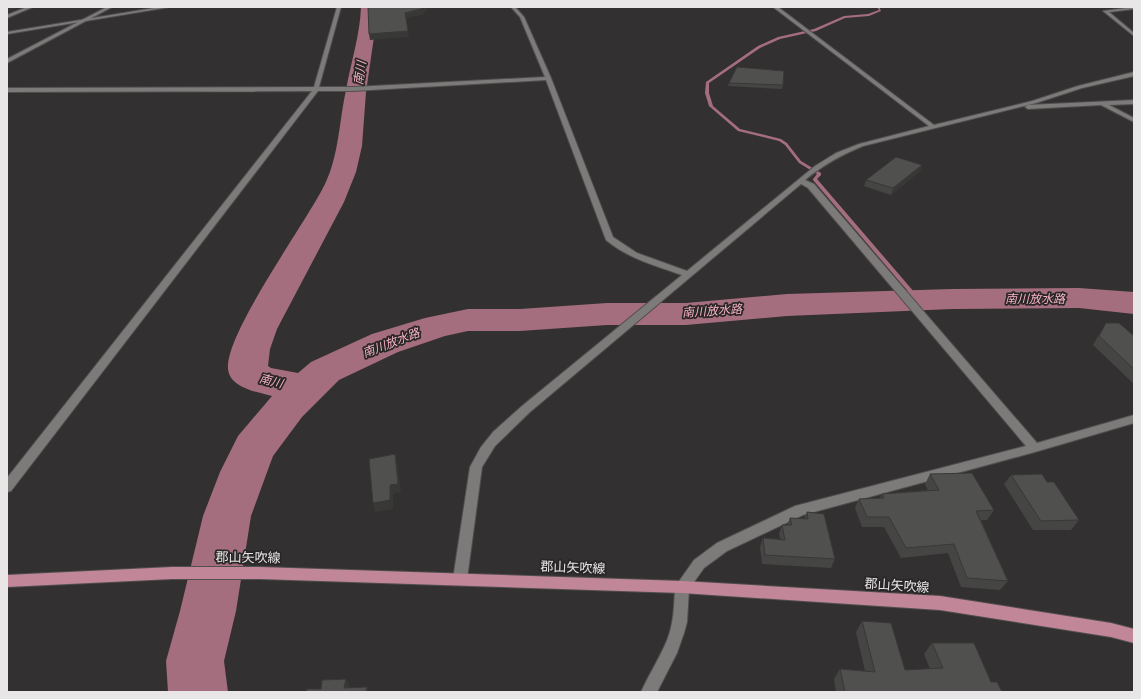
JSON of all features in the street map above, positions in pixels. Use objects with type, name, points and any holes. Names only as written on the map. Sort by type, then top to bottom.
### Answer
[{"type":"main road","name":"郡山矢吹線","points":[[7,581],[172,573],[260,573],[682,587],[940,603],[1111,630],[1134,636]]},
{"type":"street","points":[[8,16],[30,7]]},
{"type":"street","points":[[7,55],[100,7]]},
{"type":"street","points":[[7,61],[110,7]]},
{"type":"street","points":[[7,33],[168,7]]},
{"type":"street","points":[[7,488],[316,89],[339,7]]},
{"type":"street","points":[[513,7],[522,17],[548,78],[608,238],[618,246],[687,274]]},
{"type":"street","points":[[775,7],[932,126]]},
{"type":"street","points":[[1134,8],[1105,11],[1134,35]]},
{"type":"street","points":[[460,579],[476,467],[481,454],[498,434],[687,274],[831,158],[851,148],[932,126],[1052,97],[1080,87],[1134,74]]},
{"type":"street","points":[[7,90],[353,89],[548,78]]},
{"type":"street","points":[[1011,106],[1038,107],[1134,102]]},
{"type":"street","points":[[1103,104],[1134,120]]},
{"type":"street","points":[[801,181],[811,186],[1035,448]]},
{"type":"street","points":[[649,692],[672,648],[677,633],[680,622],[682,587],[699,564],[722,547],[800,510],[1035,448],[1134,419]]},
{"type":"building","points":[[368,7],[423,7],[421,9],[405,13],[408,31],[369,34]]},
{"type":"building","points":[[737,67],[784,71],[783,85],[729,83]]},
{"type":"building","points":[[896,157],[922,165],[893,188],[866,180]]},
{"type":"building","points":[[1106,323],[1119,323],[1134,336],[1134,369],[1099,336]]},
{"type":"building","points":[[395,454],[398,484],[390,485],[390,500],[373,503],[369,459]]},
{"type":"building","points":[[972,473],[994,510],[976,511],[1008,581],[967,578],[954,544],[906,548],[889,517],[867,517],[859,499],[884,498],[882,494],[939,490],[930,474]]},
{"type":"building","points":[[1042,474],[1047,482],[1054,482],[1079,520],[1041,521],[1011,475]]},
{"type":"building","points":[[807,512],[824,514],[835,559],[765,555],[763,538],[785,540],[782,525],[792,525],[790,518],[808,519]]},
{"type":"building","points":[[862,621],[891,623],[905,670],[943,668],[932,643],[974,643],[991,682],[997,682],[1002,692],[845,692],[840,669],[875,672]]},
{"type":"building","points":[[346,679],[344,688],[367,687],[366,692],[306,692],[307,689],[321,689],[322,680]]},
{"type":"waterway","name":"南川","points":[[305,389],[260,379],[250,373],[248,369],[252,344],[283,282],[338,185],[343,172],[350,146],[356,92],[367,34],[369,7]]},
{"type":"waterway","points":[[878,7],[880,10],[869,15],[845,17],[815,30],[779,38],[759,47],[707,83],[707,93],[711,106],[739,130],[780,140],[786,144],[800,162],[820,174],[815,179],[919,301]]},
{"type":"waterway","name":"南川放水路","points":[[198,692],[195,661],[208,611],[227,516],[243,472],[254,448],[287,406],[325,371],[385,343],[438,326],[468,320],[520,320],[607,314],[686,314],[787,305],[952,299],[1079,298],[1134,303]]}]
